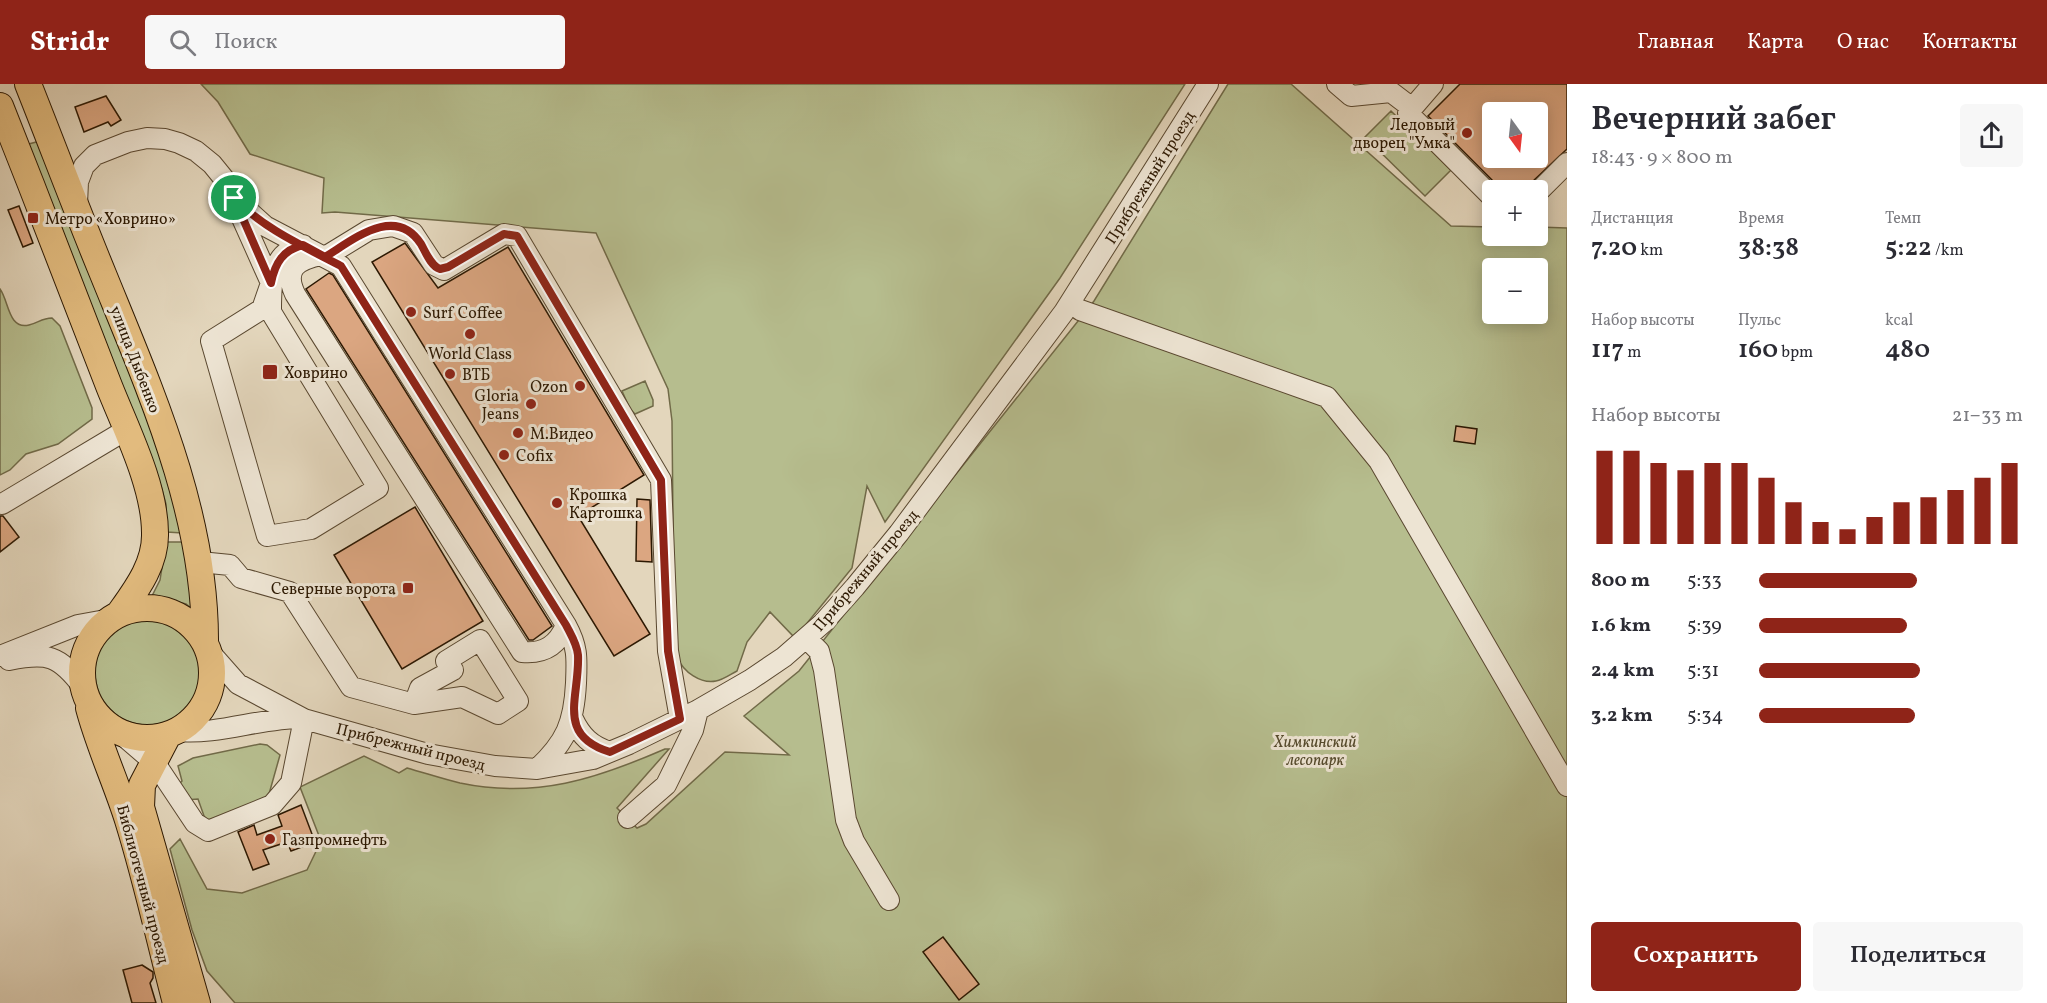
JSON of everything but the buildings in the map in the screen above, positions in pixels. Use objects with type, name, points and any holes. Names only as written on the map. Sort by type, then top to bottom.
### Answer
[{"type":"main road","name":"улица Дыбенко","points":[[28,84],[167,437],[200,562],[206,608],[207,647]]},
{"type":"main road","points":[[2,118],[126,430],[154,516],[156,535],[153,553],[145,574],[115,616],[96,632],[87,648],[82,667],[85,693],[95,713],[120,733],[136,738],[152,739],[173,733],[198,714],[206,703],[212,677],[207,647],[196,629],[183,618],[168,611],[152,608],[135,609],[115,616]]},
{"type":"main road","name":"Библиотечный проезд","points":[[85,693],[97,740],[126,814],[140,860],[176,1003]]},
{"type":"main road","name":"Библиотечный проезд","points":[[173,733],[142,785],[141,807],[197,1003]]},
{"type":"street","name":"Прибрежный проезд","points":[[207,647],[238,684],[304,718],[452,760],[495,766],[537,769],[567,765],[610,752],[698,710],[750,680],[807,639],[855,587],[899,533],[1064,312],[1208,84]]},
{"type":"street","points":[[1337,84],[1351,96],[1391,92],[1412,108]]},
{"type":"street","points":[[1433,84],[1408,113],[1482,187]]},
{"type":"street","points":[[77,207],[78,182],[84,166],[95,155],[110,147],[147,138],[179,143],[195,151],[212,164],[225,180],[271,283],[272,312],[378,488],[311,529],[267,536],[211,341],[262,309],[271,283],[280,258],[295,247],[303,245]]},
{"type":"street","points":[[1548,182],[1567,163]]},
{"type":"street","points":[[234,198],[265,226],[341,266],[576,643],[578,655],[573,718],[558,747],[537,769]]},
{"type":"street","points":[[566,625],[560,639],[536,653],[522,652],[295,294],[290,279],[297,263],[323,256],[369,230],[393,226],[413,233],[434,265],[444,270],[504,234],[517,236],[661,480],[668,651],[680,719]]},
{"type":"street","points":[[1080,310],[1327,397],[1379,461],[1567,786]]},
{"type":"street","points":[[2,504],[126,430]]},
{"type":"street","points":[[200,562],[230,565],[242,578],[290,592],[351,687],[414,704],[462,697],[498,714],[518,700],[480,640],[446,661],[453,670],[420,688],[414,704]]},
{"type":"street","points":[[0,656],[78,625],[115,616]]},
{"type":"street","points":[[807,639],[819,651],[824,670],[846,820],[854,841],[889,900]]},
{"type":"street","points":[[0,662],[31,656],[52,658],[72,671],[85,693]]},
{"type":"street","points":[[628,818],[666,785],[693,730],[698,710]]},
{"type":"street","points":[[120,733],[155,763],[195,823],[208,831],[272,805],[291,783],[304,718]]},
{"type":"street","name":"Прибрежный проезд","points":[[173,733],[196,733],[270,719],[304,718]]},
{"type":"street","points":[[573,718],[584,737],[600,749],[610,752]]},
{"type":"green space","points":[[201,84],[1185,84],[1060,278],[885,522],[867,486],[852,568],[795,638],[770,612],[747,642],[737,671],[716,681],[704,681],[693,676],[684,668],[676,650],[672,421],[668,389],[596,233],[335,212],[322,213],[324,178],[250,154],[218,102]]},
{"type":"green space","name":"Химкинский лесопарк","points":[[1228,84],[1291,84],[1451,226],[1482,227],[1482,246],[1548,246],[1548,227],[1567,228],[1567,1003],[235,1003],[207,971],[192,930],[170,849],[180,839],[207,889],[242,893],[307,870],[321,841],[300,787],[364,756],[399,773],[407,768],[460,783],[514,789],[540,787],[590,777],[669,749],[617,808],[637,828],[646,824],[725,752],[789,755],[744,716],[799,671],[1094,301]]},
{"type":"green space","points":[[1391,111],[1451,170],[1425,196],[1365,137]]},
{"type":"green space","points":[[40,141],[170,472],[182,533],[167,532],[166,504],[161,486],[25,145]]},
{"type":"green space","points":[[0,289],[17,323],[29,325],[52,318],[60,326],[92,408],[92,419],[58,444],[26,454],[10,470],[0,475]]},
{"type":"green space","points":[[645,381],[653,400],[653,406],[635,414],[630,409],[622,391]]},
{"type":"green space","points":[[166,542],[184,542],[196,612],[186,604],[152,596],[160,580]]},
{"type":"green space","points":[[148,619],[168,623],[185,635],[197,652],[201,672],[197,692],[185,709],[168,721],[148,725],[128,721],[111,709],[99,692],[95,672],[99,652],[111,635],[128,623]]},
{"type":"green space","points":[[260,744],[267,745],[280,755],[269,794],[254,809],[210,824],[204,816],[198,799],[185,800],[178,785],[182,781],[178,766],[193,758]]},
{"type":"place","name":"Ледовый дворец \"Умка\"","points":[[1467,133]]},
{"type":"place","name":"Метро «Ховрино»","points":[[33,218]]},
{"type":"place","name":"Surf Coffee","points":[[411,312]]},
{"type":"place","name":"World Class","points":[[470,334]]},
{"type":"place","name":"Ховрино","points":[[270,372]]},
{"type":"place","name":"ВТБ","points":[[450,374]]},
{"type":"place","name":"Ozon","points":[[580,386]]},
{"type":"place","name":"Gloria Jeans","points":[[531,404]]},
{"type":"place","name":"М.Видео","points":[[518,433]]},
{"type":"place","name":"Cofix","points":[[504,455]]},
{"type":"place","name":"Крошка Картошка","points":[[557,503]]},
{"type":"place","name":"Северные ворота","points":[[408,588]]},
{"type":"place","name":"Газпромнефть","points":[[270,839]]},
{"type":"route","points":[[234,198],[250,215],[265,226],[303,245],[325,257],[341,266],[576,643],[578,655],[573,718],[578,730],[592,744],[610,752],[680,719],[668,651],[661,480],[517,236],[504,234],[444,270],[436,268],[413,233],[393,226],[379,227],[369,230],[325,257],[321,255],[303,245],[295,247],[280,258],[271,283],[234,198]]}]
